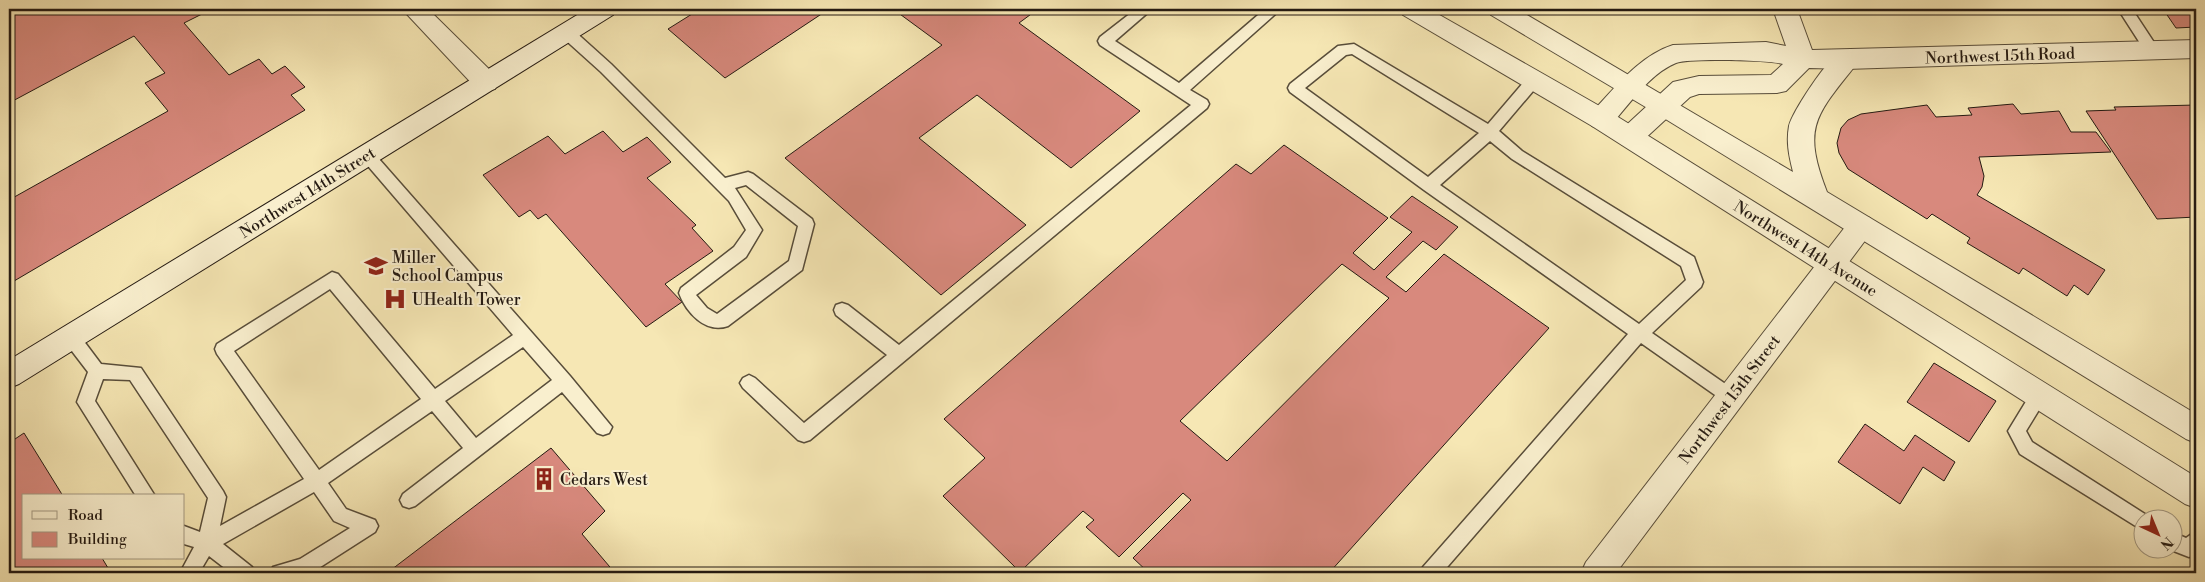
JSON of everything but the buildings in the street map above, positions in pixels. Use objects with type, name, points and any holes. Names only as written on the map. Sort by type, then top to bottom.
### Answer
[{"type":"street","points":[[414,9],[486,82]]},
{"type":"street","name":"Northwest 14th Street","points":[[9,375],[605,9]]},
{"type":"street","name":"Northwest 14th Avenue","points":[[1411,9],[1601,119],[2196,494]]},
{"type":"street","points":[[1499,9],[1663,105],[2196,430]]},
{"type":"street","points":[[1630,137],[1682,89],[1699,85],[1777,84],[1803,59],[1785,9]]},
{"type":"street","name":"Northwest 15th Road","points":[[1601,119],[1648,69],[1673,54],[1766,51],[1803,59],[1846,60],[2196,49]]},
{"type":"street","points":[[1816,198],[1802,155],[1799,133],[1804,116],[1846,60]]},
{"type":"street","name":"Northwest 15th Street","points":[[1597,573],[1861,226]]},
{"type":"lane","points":[[1180,91],[1274,9]]},
{"type":"lane","points":[[2125,9],[2152,50]]},
{"type":"lane","points":[[749,383],[804,434],[1202,104],[1105,41],[1140,10]]},
{"type":"lane","points":[[566,32],[606,68],[722,185],[734,197],[754,230],[740,252],[686,293],[688,298],[711,321],[716,322],[722,321],[796,265],[806,224],[748,178],[722,185]]},
{"type":"lane","points":[[1430,573],[1639,334],[1695,282],[1688,262],[1517,155],[1490,132],[1354,49],[1343,50],[1295,88],[1429,186],[1639,334],[1731,397]]},
{"type":"lane","points":[[1429,186],[1490,132],[1534,80]]},
{"type":"lane","points":[[367,155],[603,427]]},
{"type":"lane","points":[[280,573],[304,567],[370,526],[340,515],[223,349],[332,279],[475,450]]},
{"type":"lane","points":[[842,310],[899,355]]},
{"type":"lane","points":[[71,336],[97,371]]},
{"type":"lane","points":[[207,543],[317,481],[525,336]]},
{"type":"lane","points":[[97,371],[86,402],[145,494]]},
{"type":"lane","points":[[97,371],[135,373],[217,498],[207,543],[188,573]]},
{"type":"lane","points":[[409,500],[564,382]]},
{"type":"lane","points":[[2039,395],[2016,431],[2026,448],[2132,516]]},
{"type":"lane","points":[[185,535],[207,543],[245,573]]},
{"type":"lane","points":[[2182,545],[2189,548],[2196,540]]},
{"type":"place","name":"Miller School Campus","points":[[376,266]]},
{"type":"place","name":"UHealth Tower","points":[[395,299]]},
{"type":"place","name":"Cedars West","points":[[544,479]]}]
